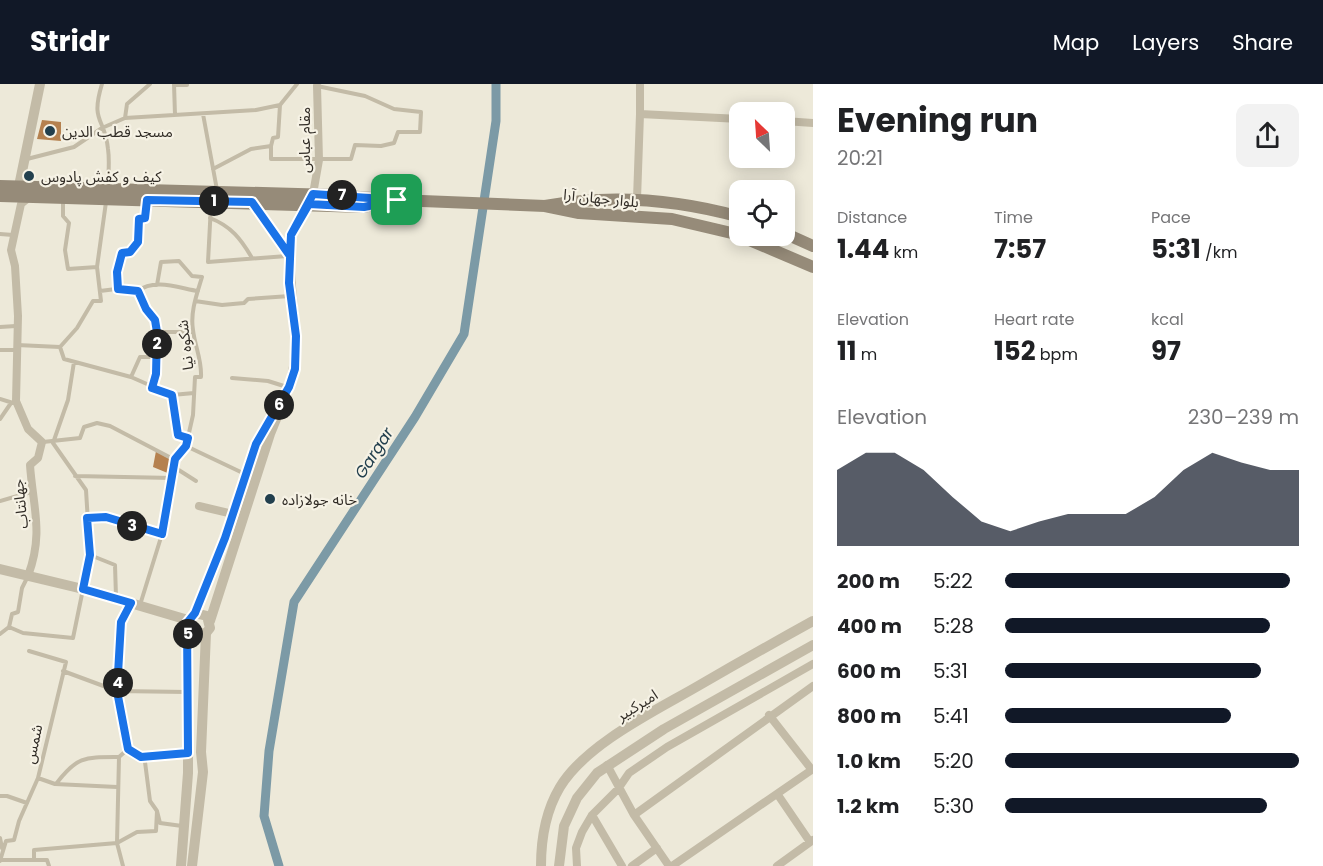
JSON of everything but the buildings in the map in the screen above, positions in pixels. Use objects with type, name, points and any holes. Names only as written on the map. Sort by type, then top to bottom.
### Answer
[{"type":"main road","points":[[0,186],[31,196],[63,197],[107,193],[147,200],[214,196],[252,202],[311,199]]},
{"type":"main road","points":[[0,196],[18,191],[311,199],[364,207],[397,200],[545,206]]},
{"type":"main road","name":"بلوار جهان آرا","points":[[545,206],[578,200],[637,199],[672,202],[729,215]]},
{"type":"main road","name":"بلوار جهان آرا","points":[[545,206],[579,213],[672,219],[729,232]]},
{"type":"main road","points":[[795,238],[813,246]]},
{"type":"main road","name":"بلوار جهان آرا","points":[[765,246],[813,267]]},
{"type":"street","points":[[18,191],[40,84]]},
{"type":"street","points":[[637,199],[640,84]]},
{"type":"street","name":"مقام عباس","points":[[311,199],[319,160],[315,85]]},
{"type":"street","points":[[640,114],[729,118]]},
{"type":"street","points":[[795,122],[813,123]]},
{"type":"street","points":[[31,196],[21,204],[11,250],[15,266],[17,326],[14,402],[28,429],[42,442]]},
{"type":"street","points":[[192,866],[203,772],[201,752],[206,633],[259,468],[295,369],[296,336],[291,296],[291,235],[311,199]]},
{"type":"street","points":[[252,202],[290,256]]},
{"type":"street","points":[[182,866],[186,826],[190,621],[233,514],[256,444],[289,387]]},
{"type":"street","name":"جهانتاب","points":[[28,576],[36,554],[38,512],[32,492],[30,465],[38,458],[42,442]]},
{"type":"street","points":[[199,506],[233,514]]},
{"type":"street","points":[[0,569],[83,589],[190,621],[204,614],[210,621]]},
{"type":"street","points":[[190,621],[193,634],[206,633]]},
{"type":"street","name":"امیرکبیر","points":[[541,866],[543,828],[549,808],[560,786],[574,769],[600,747],[653,712],[813,621]]},
{"type":"street","points":[[559,866],[564,826],[587,782],[607,765],[813,645]]},
{"type":"street","points":[[577,866],[576,848],[592,815],[618,789],[629,773],[667,747],[813,664]]},
{"type":"street","points":[[634,815],[813,686]]},
{"type":"street","points":[[607,765],[634,815],[671,866],[812,770],[769,716]]},
{"type":"street","points":[[777,866],[812,841],[778,795]]},
{"type":"street","points":[[592,815],[622,866]]},
{"type":"street","points":[[632,866],[657,848]]},
{"type":"lane","points":[[0,350],[16,347],[60,347],[77,328],[93,301],[101,301],[97,267],[107,193],[108,148],[95,104],[102,84]]},
{"type":"lane","points":[[125,118],[127,104],[150,84]]},
{"type":"lane","points":[[175,115],[175,84],[187,85]]},
{"type":"lane","points":[[297,84],[280,105],[278,137],[273,138],[271,159],[351,159],[355,145],[381,146],[394,143],[398,132],[420,132],[421,112],[394,109],[365,96],[315,85]]},
{"type":"lane","points":[[24,159],[74,147],[102,128],[125,118],[241,113],[280,105]]},
{"type":"lane","points":[[202,114],[213,169],[214,196],[207,262],[290,256]]},
{"type":"lane","points":[[213,169],[251,149],[271,146]]},
{"type":"lane","points":[[63,197],[63,216],[69,223],[65,250],[68,269],[97,267]]},
{"type":"lane","points":[[118,289],[117,272],[122,253],[130,252],[138,242],[139,219],[145,218],[147,200]]},
{"type":"lane","points":[[210,218],[226,224],[243,242],[252,258]]},
{"type":"lane","points":[[0,234],[13,235]]},
{"type":"lane","points":[[138,291],[144,285],[198,291],[202,277],[192,276],[178,261],[161,262],[156,285]]},
{"type":"lane","points":[[100,291],[118,289],[138,291]]},
{"type":"lane","points":[[138,291],[146,309],[155,320],[157,332],[152,388]]},
{"type":"lane","name":"شکوه نیا","points":[[175,459],[186,446],[195,377],[201,377],[202,360],[193,332],[198,291]]},
{"type":"lane","points":[[195,301],[222,305],[244,303],[248,299],[291,296]]},
{"type":"lane","points":[[0,327],[17,326]]},
{"type":"lane","points":[[157,332],[193,332]]},
{"type":"lane","points":[[60,347],[64,359],[131,377],[172,395],[194,393]]},
{"type":"lane","points":[[131,377],[140,357],[156,357]]},
{"type":"lane","points":[[53,443],[68,400],[74,362]]},
{"type":"lane","points":[[232,378],[268,381],[289,387]]},
{"type":"lane","points":[[172,395],[178,435],[188,438]]},
{"type":"lane","points":[[0,399],[14,402],[0,419]]},
{"type":"lane","points":[[42,442],[53,443],[80,438],[84,427],[97,423],[110,426],[175,459],[162,534],[135,605],[121,622],[117,691],[128,749],[145,762],[150,801],[157,811],[160,823],[186,826]]},
{"type":"lane","points":[[9,627],[23,633],[73,638],[90,555],[86,490],[53,443]]},
{"type":"lane","points":[[186,446],[246,475]]},
{"type":"lane","points":[[174,467],[196,481]]},
{"type":"lane","points":[[74,476],[173,478]]},
{"type":"lane","points":[[0,501],[32,492]]},
{"type":"lane","points":[[87,518],[106,517],[162,534]]},
{"type":"lane","points":[[90,555],[115,565],[116,599]]},
{"type":"lane","points":[[0,634],[9,627],[12,614],[18,612],[22,588],[28,576]]},
{"type":"lane","points":[[29,651],[66,662],[63,671],[117,691],[187,692]]},
{"type":"lane","name":"شمس","points":[[0,860],[6,841],[14,840],[38,778],[63,671]]},
{"type":"lane","points":[[55,784],[70,765],[81,759],[119,756],[128,749]]},
{"type":"lane","points":[[141,757],[188,753]]},
{"type":"lane","points":[[119,756],[117,843],[123,866]]},
{"type":"lane","points":[[38,778],[55,784],[117,787]]},
{"type":"lane","points":[[0,796],[27,803]]},
{"type":"lane","points":[[34,859],[34,850],[117,843],[137,832],[156,831],[157,811]]},
{"type":"lane","points":[[0,838],[3,842],[0,860],[3,866]]},
{"type":"lane","points":[[0,860],[47,860],[49,866]]},
{"type":"waterway","name":"Gargar","points":[[279,866],[264,816],[269,751],[294,602],[415,417],[464,334],[496,121],[496,84]]},
{"type":"place","name":"مسجد قطب الدین","points":[[50,131]]},
{"type":"place","name":"کیف و کفش پادوس","points":[[29,176]]},
{"type":"place","name":"خانه جولازاده","points":[[270,499]]},
{"type":"route","points":[[397,200],[313,194],[291,235],[289,283],[296,336],[295,369],[289,387],[256,444],[225,538],[195,613],[189,617],[187,623],[188,753],[141,757],[128,749],[117,691],[121,622],[131,603],[83,589],[86,562],[90,555],[87,518],[106,517],[128,526],[162,534],[175,459],[186,446],[188,438],[178,435],[172,395],[152,388],[156,374],[155,320],[146,309],[138,291],[118,289],[117,272],[122,253],[130,252],[138,242],[139,219],[145,218],[147,200],[252,202],[264,217],[273,235],[290,256],[291,235],[309,204],[364,207],[397,200]]}]
